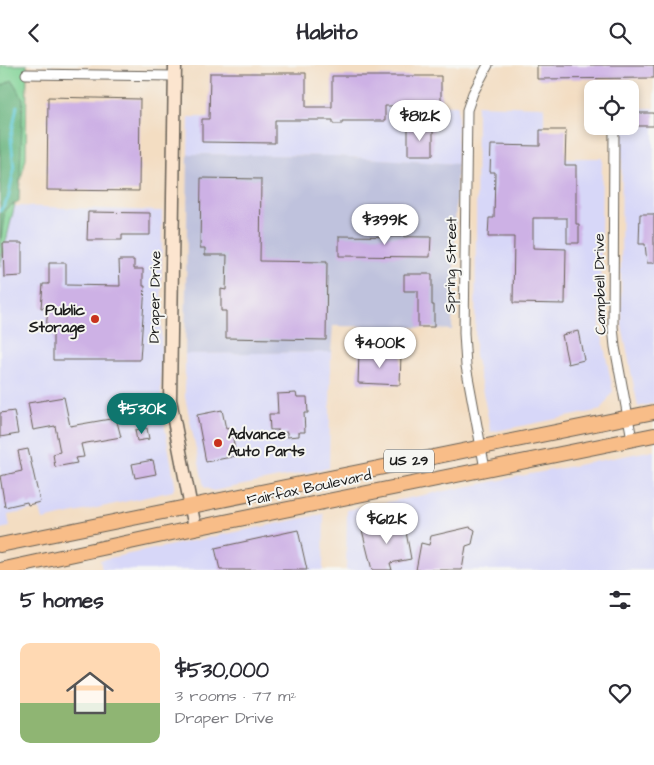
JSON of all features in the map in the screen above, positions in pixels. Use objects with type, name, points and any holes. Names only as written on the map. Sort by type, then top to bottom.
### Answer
[{"type":"main road","name":"Fairfax Boulevard","points":[[0,545],[654,412]]},
{"type":"main road","name":"Fairfax Boulevard","points":[[7,568],[654,435]]},
{"type":"street","name":"Spring Street","points":[[485,469],[464,351],[467,110],[472,93],[488,65]]},
{"type":"street","points":[[26,74],[175,71]]},
{"type":"street","name":"Draper Drive","points":[[175,71],[170,400],[195,528]]},
{"type":"street","name":"Campbell Drive","points":[[614,135],[613,327],[632,439]]},
{"type":"shaded area","points":[[334,102],[458,105],[457,164],[333,156],[188,154],[189,117],[334,119]]},
{"type":"shaded area","points":[[477,105],[544,107],[544,158],[602,158],[600,326],[613,391],[601,410],[491,432],[475,354]]},
{"type":"shaded area","points":[[639,108],[654,108],[654,403],[638,407],[622,326],[622,135],[639,135]]},
{"type":"shaded area","points":[[188,154],[333,156],[457,164],[452,330],[411,327],[333,326],[331,352],[185,354]]},
{"type":"shaded area","points":[[14,206],[162,211],[161,406],[175,484],[173,491],[43,520],[40,509],[8,515],[10,527],[0,529],[0,266]]},
{"type":"shaded area","points":[[331,352],[329,468],[213,491],[204,487],[185,397],[185,354]]},
{"type":"shaded area","points":[[654,450],[654,570],[346,570],[347,510]]},
{"type":"shaded area","points":[[324,514],[323,570],[102,570],[100,560]]},
{"type":"green space","points":[[0,65],[27,65],[26,158],[0,266]]},
{"type":"green space","points":[[12,80],[23,99],[19,201],[5,209],[0,246],[0,87]]},
{"type":"building","points":[[537,65],[654,65],[654,78],[537,79]]},
{"type":"building","points":[[210,73],[306,73],[306,107],[332,107],[332,76],[441,76],[441,106],[385,106],[385,121],[342,121],[342,124],[333,124],[333,120],[275,120],[275,143],[202,142],[202,119],[209,119]]},
{"type":"building","points":[[48,97],[140,99],[139,191],[47,190]]},
{"type":"building","points":[[639,113],[654,113],[654,126],[639,126]]},
{"type":"building","points":[[408,128],[433,128],[433,155],[408,155]]},
{"type":"building","points":[[540,130],[566,130],[565,165],[576,165],[576,224],[579,224],[579,243],[567,243],[567,218],[533,218],[533,248],[566,249],[565,304],[513,303],[514,237],[488,237],[489,218],[494,218],[495,172],[490,172],[491,145],[540,146]]},
{"type":"building","points":[[201,178],[261,179],[260,261],[327,262],[326,340],[226,338],[226,311],[221,311],[221,289],[226,290],[227,255],[205,255],[205,248],[200,248]]},
{"type":"building","points":[[88,212],[150,213],[150,235],[122,235],[122,240],[87,240]]},
{"type":"building","points":[[640,214],[654,214],[654,263],[647,263],[645,244],[639,244]]},
{"type":"building","points":[[339,236],[431,237],[430,257],[339,256]]},
{"type":"building","points":[[3,243],[22,243],[22,276],[4,277]]},
{"type":"building","name":"Public Storage","points":[[119,260],[134,260],[134,269],[143,269],[143,286],[145,286],[140,360],[53,360],[53,330],[46,330],[48,307],[41,308],[43,284],[49,284],[49,263],[66,263],[66,285],[120,286]]},
{"type":"building","points":[[404,274],[432,274],[434,327],[418,327],[418,291],[404,291]]},
{"type":"building","points":[[578,331],[584,360],[568,364],[562,335]]},
{"type":"building","points":[[359,353],[401,354],[400,385],[358,383]]},
{"type":"building","points":[[296,393],[297,397],[307,397],[308,413],[304,413],[305,432],[299,432],[299,436],[287,437],[287,432],[278,433],[278,430],[270,430],[269,414],[278,414],[277,394]]},
{"type":"building","points":[[64,397],[70,426],[116,418],[121,437],[81,444],[84,457],[75,458],[77,463],[55,467],[53,454],[60,452],[55,426],[33,430],[28,403]]},
{"type":"building","name":"Advance Auto Parts","points":[[222,410],[226,429],[231,428],[236,456],[206,462],[197,415]]},
{"type":"building","points":[[14,411],[18,434],[0,437],[0,413]]},
{"type":"building","points":[[147,428],[149,439],[137,441],[135,430]]},
{"type":"building","points":[[28,449],[40,502],[28,505],[27,502],[5,507],[0,476],[22,471],[18,451]]},
{"type":"building","points":[[153,460],[156,474],[135,478],[132,464]]},
{"type":"building","points":[[404,521],[411,559],[390,563],[392,570],[372,570],[362,530]]},
{"type":"building","points":[[470,527],[475,530],[472,544],[466,546],[462,570],[416,570],[421,543],[429,545],[431,536]]},
{"type":"building","points":[[298,530],[307,570],[220,570],[215,548]]},
{"type":"waterway","points":[[0,211],[8,199],[14,170],[11,137],[17,106]]},
{"type":"place","name":"Public Storage","points":[[95,319]]},
{"type":"place","name":"Advance Auto Parts","points":[[218,443]]}]
